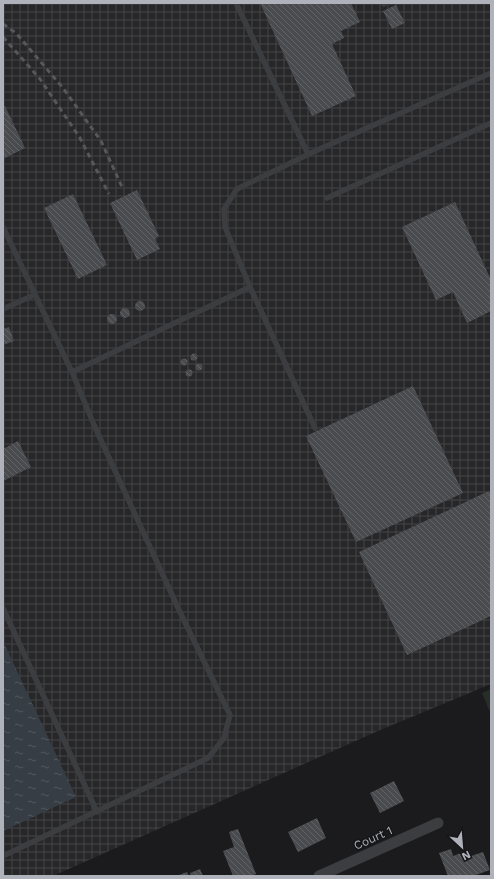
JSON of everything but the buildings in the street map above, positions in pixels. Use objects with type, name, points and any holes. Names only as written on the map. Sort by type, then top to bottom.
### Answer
[{"type":"street","name":"Court 1","points":[[320,876],[438,823]]},
{"type":"lane","points":[[236,3],[308,154]]},
{"type":"lane","points":[[315,428],[250,287],[226,226],[224,209],[237,189],[308,154],[491,73]]},
{"type":"lane","points":[[327,198],[491,123]]},
{"type":"lane","points":[[3,226],[72,372],[94,425],[230,715],[224,738],[208,758],[3,856]]},
{"type":"lane","points":[[72,372],[250,287]]},
{"type":"lane","points":[[3,309],[34,294]]},
{"type":"lane","points":[[3,608],[97,812]]},
{"type":"shaded area","points":[[3,3],[491,3],[491,684],[378,731],[53,876],[3,876]]},
{"type":"green space","points":[[491,689],[491,714],[482,693]]},
{"type":"water","points":[[3,641],[76,797],[3,831]]},
{"type":"railway","points":[[3,24],[16,33],[63,88],[101,141],[123,189]]},
{"type":"railway","points":[[3,37],[40,79],[80,138],[109,194]]}]
